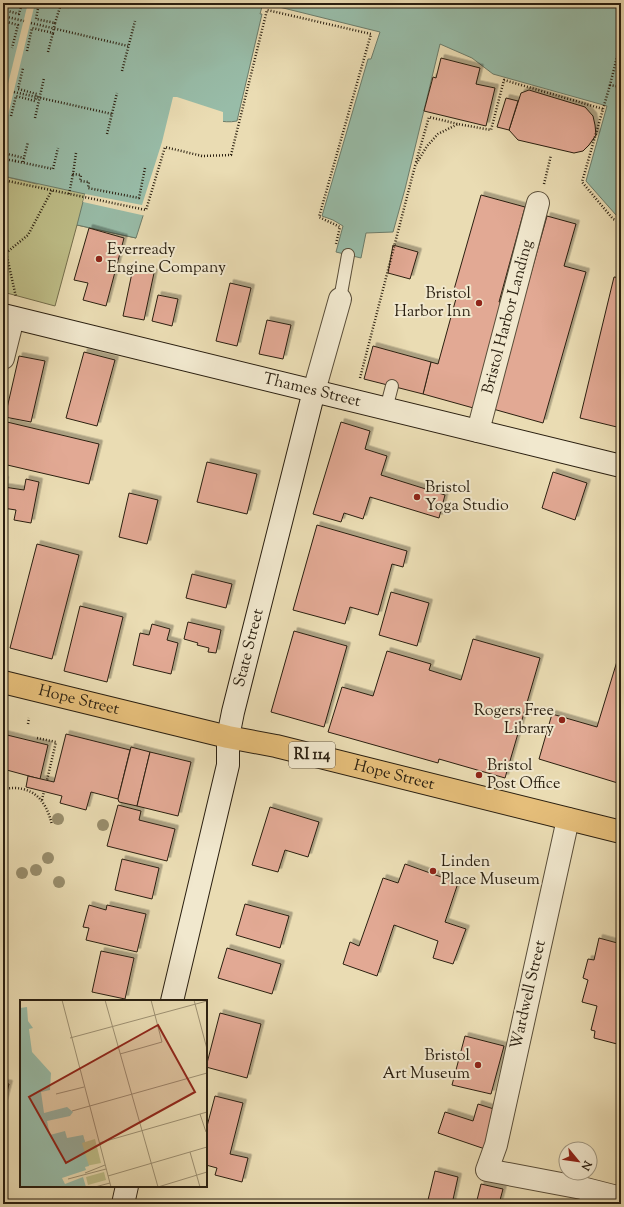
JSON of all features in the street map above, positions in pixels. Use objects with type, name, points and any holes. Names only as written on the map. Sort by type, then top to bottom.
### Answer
[{"type":"main road","name":"Hope Street","points":[[3,682],[228,736],[276,746],[621,832]]},
{"type":"street","name":"Bristol Harbor Landing","points":[[478,431],[538,203]]},
{"type":"street","name":"State Street","points":[[172,1000],[228,765],[228,736],[233,712],[314,391],[340,299]]},
{"type":"street","name":"Thames Street","points":[[12,318],[621,466]]},
{"type":"street","points":[[3,358],[12,318]]},
{"type":"street","name":"Wardwell Street","points":[[568,819],[496,1145],[487,1170],[582,1188],[621,1198]]},
{"type":"street","points":[[123,1204],[127,1187]]},
{"type":"lane","points":[[340,299],[348,255]]},
{"type":"lane","points":[[386,409],[392,386]]},
{"type":"path","points":[[22,3],[19,14],[4,10],[3,14],[24,21]]},
{"type":"path","points":[[40,3],[36,19],[55,23]]},
{"type":"path","points":[[48,52],[61,4]]},
{"type":"path","points":[[3,180],[146,210],[165,147],[176,151],[202,156],[231,155],[267,10],[371,34],[319,217],[340,227],[334,250]]},
{"type":"path","points":[[3,21],[18,25],[12,48]]},
{"type":"path","points":[[122,71],[135,21]]},
{"type":"path","points":[[31,23],[128,46]]},
{"type":"path","points":[[27,51],[32,28],[53,33]]},
{"type":"path","points":[[621,41],[619,55],[582,182],[613,220],[621,222]]},
{"type":"path","points":[[3,82],[7,68]]},
{"type":"path","points":[[23,68],[18,89],[36,94],[36,97]]},
{"type":"path","points":[[35,118],[44,78]]},
{"type":"path","points":[[360,378],[429,117],[491,130],[504,80],[604,109]]},
{"type":"path","points":[[610,84],[621,87]]},
{"type":"path","points":[[14,92],[112,114]]},
{"type":"path","points":[[107,134],[117,93]]},
{"type":"path","points":[[11,116],[16,96],[35,101],[36,97]]},
{"type":"path","points":[[415,166],[427,146],[438,134],[458,124]]},
{"type":"path","points":[[7,134],[3,152],[24,158]]},
{"type":"path","points":[[22,162],[28,142]]},
{"type":"path","points":[[3,159],[54,169],[58,148]]},
{"type":"path","points":[[69,194],[76,153]]},
{"type":"path","points":[[545,178],[551,155]]},
{"type":"path","points":[[15,161],[22,162]]},
{"type":"path","points":[[73,174],[81,175],[80,181],[89,182],[88,188],[139,198],[145,168]]},
{"type":"path","points":[[5,254],[28,235],[52,190]]},
{"type":"path","points":[[3,239],[12,318]]},
{"type":"path","points":[[28,724],[29,718]]},
{"type":"path","points":[[38,738],[56,742],[47,780]]},
{"type":"path","points":[[3,789],[16,788],[36,794],[42,800],[50,816],[52,826]]},
{"type":"path","points":[[42,800],[44,791]]},
{"type":"shaded area","points":[[3,3],[263,3],[260,14],[262,14],[237,121],[221,121],[194,113],[176,112],[136,238],[77,225],[85,194],[3,176]]},
{"type":"shaded area","points":[[263,3],[621,3],[621,217],[616,215],[586,181],[607,106],[493,74],[472,58],[440,44],[405,189],[393,232],[366,233],[361,258],[336,252],[343,226],[322,216],[368,59],[371,59],[380,32]]},
{"type":"shaded area","points":[[3,176],[37,184],[52,177],[85,194],[83,202],[136,238],[77,225],[55,306],[3,292]]},
{"type":"pier","points":[[28,3],[35,3],[3,136],[3,104]]},
{"type":"pier","points":[[173,97],[223,112],[223,124],[194,115],[178,114],[146,216],[83,202],[85,194],[142,205],[162,142]]},
{"type":"building","points":[[441,58],[480,68],[476,84],[495,88],[486,126],[424,111],[433,77],[436,78]]},
{"type":"building","points":[[529,90],[585,107],[593,116],[596,135],[583,151],[574,153],[518,140],[509,130],[521,93]]},
{"type":"building","points":[[506,98],[518,101],[509,130],[497,127]]},
{"type":"building","name":"Bristol Harbor Inn","points":[[481,195],[525,207],[499,302],[507,304],[477,409],[423,394],[431,362],[438,364],[457,295],[453,293]]},
{"type":"building","points":[[547,216],[576,224],[564,266],[586,272],[543,423],[493,409]]},
{"type":"building","name":"Everready Engine Company","points":[[89,228],[124,238],[106,306],[83,300],[88,283],[74,280]]},
{"type":"building","points":[[393,245],[418,252],[410,279],[388,273]]},
{"type":"building","points":[[133,268],[154,273],[144,320],[123,316]]},
{"type":"building","points":[[614,277],[621,278],[621,428],[580,418]]},
{"type":"building","points":[[230,283],[251,288],[237,346],[216,341]]},
{"type":"building","points":[[158,295],[178,299],[172,326],[152,321]]},
{"type":"building","points":[[267,320],[291,325],[283,359],[259,354]]},
{"type":"building","name":"Bristol Harbor Inn","points":[[373,346],[431,362],[423,394],[364,379]]},
{"type":"building","points":[[84,352],[115,360],[97,426],[66,418]]},
{"type":"building","points":[[19,356],[45,361],[31,422],[5,417]]},
{"type":"building","points":[[7,422],[99,444],[89,484],[3,464],[3,439]]},
{"type":"building","points":[[341,422],[370,431],[365,449],[387,456],[381,475],[445,495],[439,518],[370,497],[363,519],[344,513],[341,522],[313,514]]},
{"type":"building","points":[[207,462],[257,474],[247,514],[197,502]]},
{"type":"building","points":[[553,472],[587,483],[575,520],[542,508]]},
{"type":"building","points":[[26,479],[39,482],[31,523],[14,520],[16,510],[3,508],[3,480],[5,480],[4,487],[24,490]]},
{"type":"building","points":[[129,493],[158,500],[147,544],[119,537]]},
{"type":"building","points":[[317,525],[407,551],[403,567],[392,564],[378,615],[350,607],[345,624],[293,610]]},
{"type":"building","points":[[37,544],[79,555],[52,659],[10,648]]},
{"type":"building","points":[[192,574],[232,584],[226,608],[186,598]]},
{"type":"building","points":[[391,592],[429,603],[417,646],[379,635]]},
{"type":"building","points":[[80,606],[123,617],[107,682],[64,671]]},
{"type":"building","points":[[188,622],[221,630],[216,653],[208,652],[209,648],[197,645],[198,643],[184,639]]},
{"type":"building","points":[[152,624],[170,629],[167,640],[178,643],[171,674],[133,665],[140,633],[149,635]]},
{"type":"building","points":[[294,631],[347,646],[324,727],[271,712]]},
{"type":"building","points":[[473,639],[540,658],[505,778],[439,759],[438,763],[328,732],[342,687],[373,696],[387,651],[431,664],[429,670],[461,680]]},
{"type":"building","name":"Rogers Free Library","points":[[618,658],[621,659],[621,784],[539,759],[552,714],[597,727]]},
{"type":"building","points":[[3,734],[48,745],[40,779],[3,769]]},
{"type":"building","points":[[66,734],[130,750],[118,799],[91,792],[86,810],[60,803],[62,796],[26,787],[28,776],[54,782]]},
{"type":"building","points":[[131,747],[150,752],[137,806],[119,802],[118,799]]},
{"type":"building","points":[[150,752],[191,762],[178,816],[137,806]]},
{"type":"building","points":[[118,805],[141,811],[139,820],[175,829],[167,861],[107,846]]},
{"type":"building","points":[[270,807],[319,822],[308,857],[285,850],[278,872],[252,865]]},
{"type":"building","points":[[122,859],[159,868],[152,899],[115,890]]},
{"type":"building","points":[[405,864],[458,883],[445,922],[466,929],[453,964],[433,958],[438,941],[394,925],[377,976],[343,964],[350,942],[359,946],[383,878],[398,883]]},
{"type":"building","points":[[245,904],[289,916],[280,948],[236,935]]},
{"type":"building","points":[[89,905],[106,910],[107,905],[146,914],[137,952],[86,940],[89,928],[83,927]]},
{"type":"building","points":[[599,938],[621,944],[621,1045],[594,1038],[595,1031],[591,1030],[597,1006],[582,1002],[588,980],[583,978],[588,959],[594,960]]},
{"type":"building","points":[[227,948],[281,964],[272,994],[218,978]]},
{"type":"building","points":[[101,951],[134,958],[125,999],[92,992]]},
{"type":"building","points":[[220,1013],[261,1024],[247,1078],[207,1067]]},
{"type":"building","name":"Bristol Art Museum","points":[[465,1036],[504,1046],[491,1094],[452,1085]]},
{"type":"building","points":[[3,1083],[9,1084],[4,1103],[3,1103]]},
{"type":"building","points":[[215,1096],[243,1103],[230,1154],[248,1158],[242,1182],[215,1175],[217,1168],[207,1165],[207,1126]]},
{"type":"building","points":[[478,1104],[497,1110],[485,1149],[438,1133],[445,1112],[473,1121]]},
{"type":"building","points":[[435,1171],[458,1177],[452,1204],[427,1204]]},
{"type":"building","points":[[481,1184],[503,1189],[499,1204],[476,1204]]},
{"type":"place","name":"Everready Engine Company","points":[[99,259]]},
{"type":"place","name":"Bristol Harbor Inn","points":[[479,303]]},
{"type":"place","name":"Bristol Yoga Studio","points":[[417,497]]},
{"type":"place","name":"Rogers Free Library","points":[[562,720]]},
{"type":"place","name":"Bristol Post Office","points":[[479,775]]},
{"type":"place","name":"Linden Place Museum","points":[[433,871]]},
{"type":"place","name":"Bristol Art Museum","points":[[478,1065]]}]
